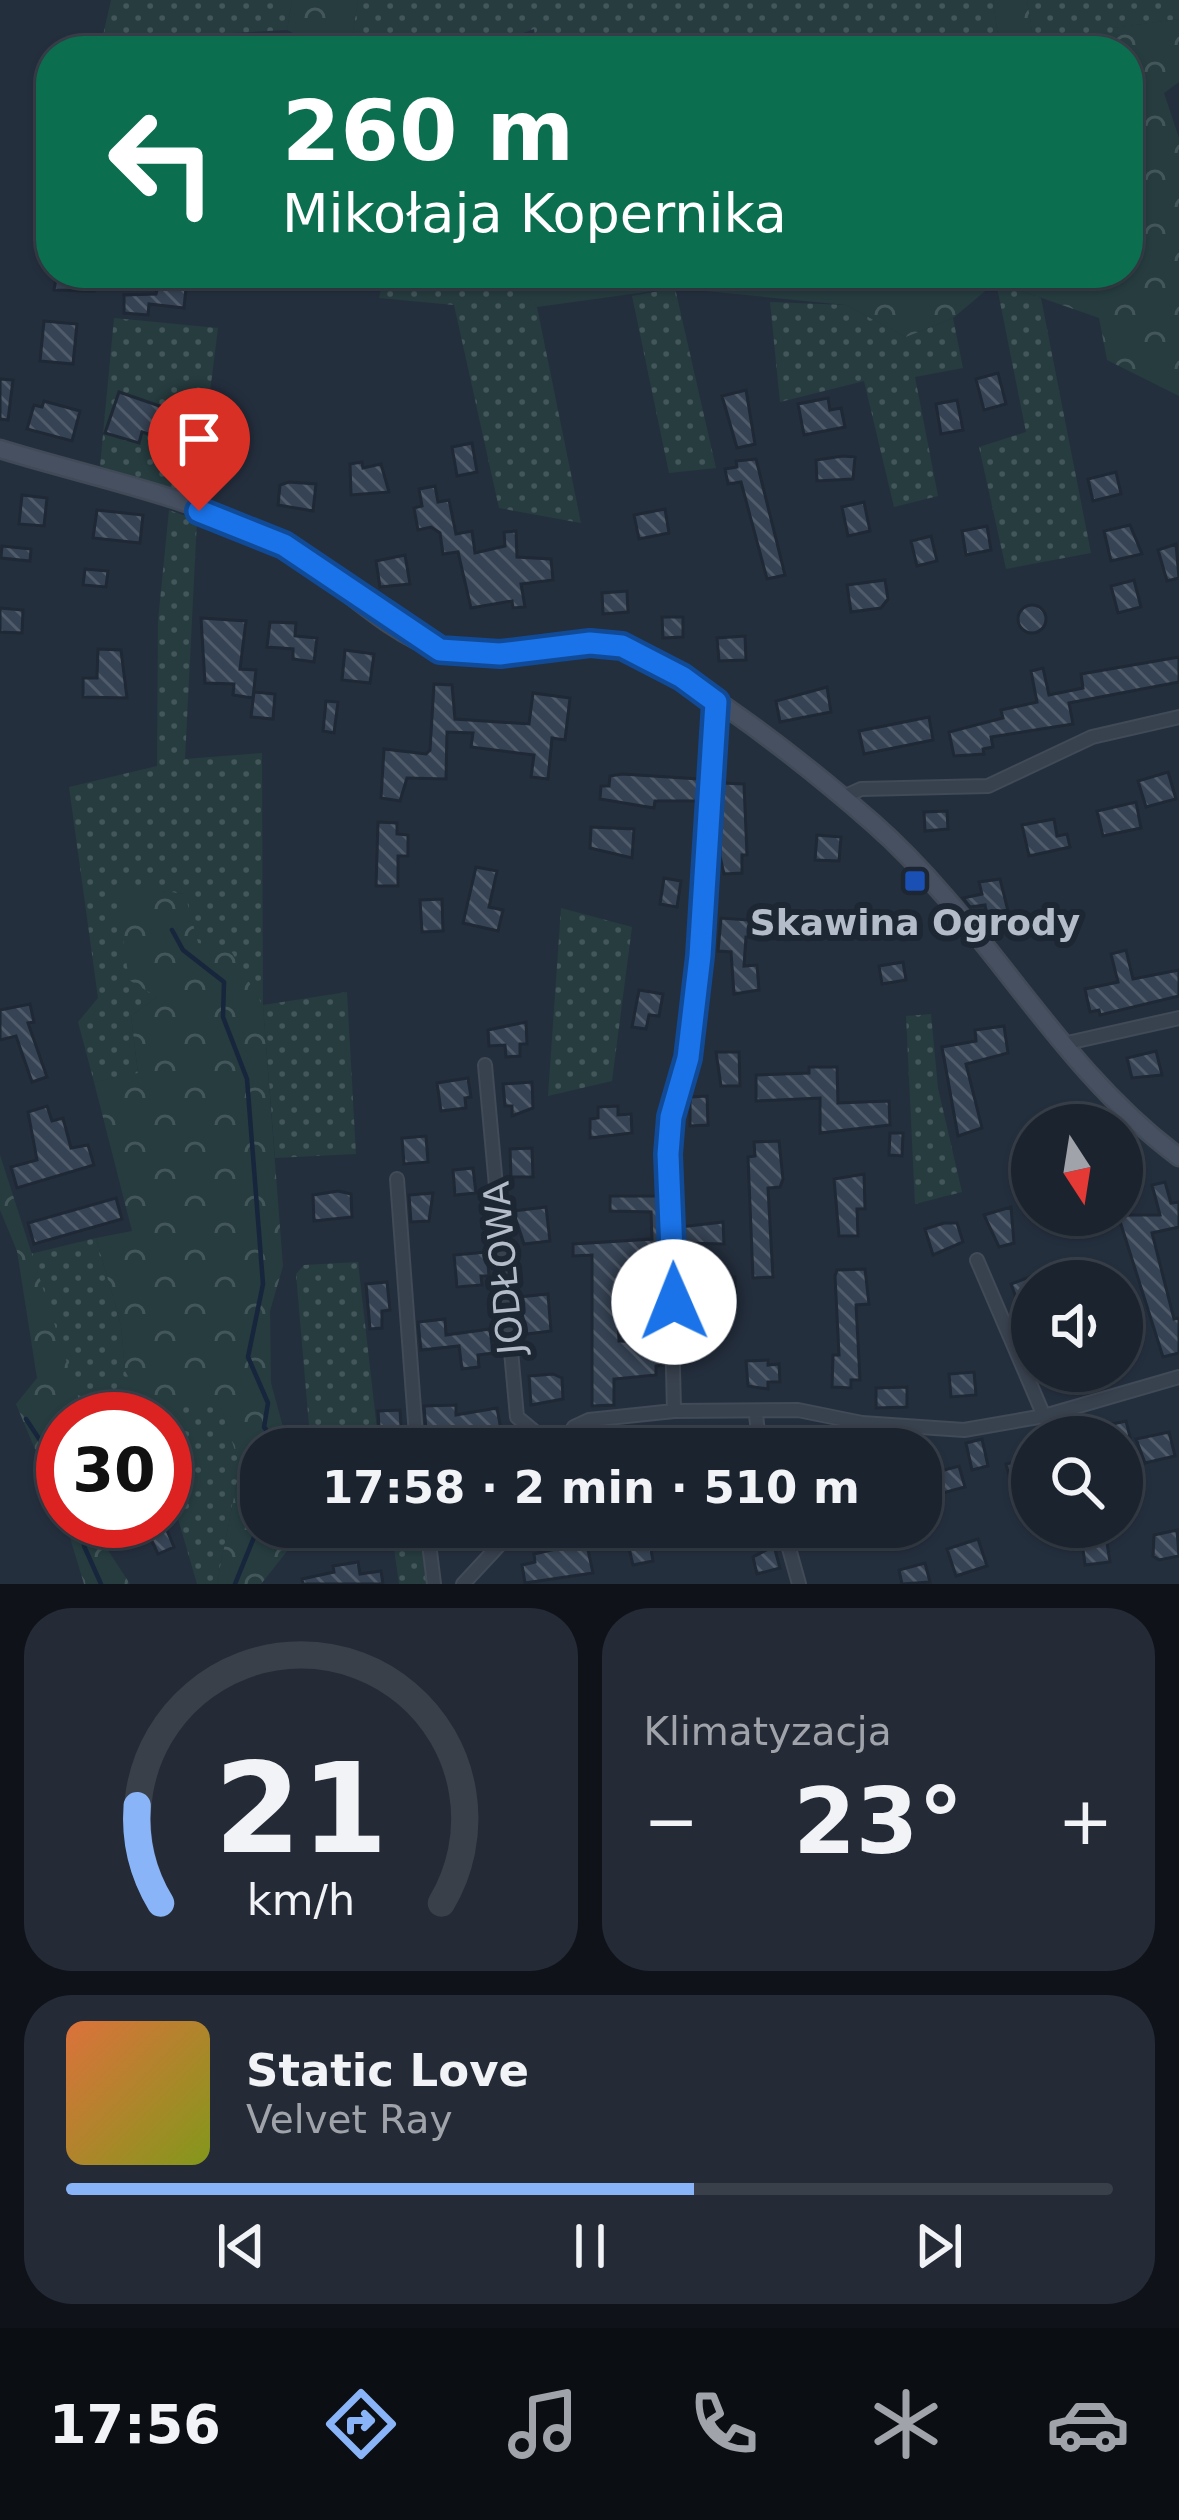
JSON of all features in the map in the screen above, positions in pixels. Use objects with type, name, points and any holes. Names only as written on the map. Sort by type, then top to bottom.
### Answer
[{"type":"street","points":[[0,448],[262,533],[440,650],[500,654],[590,643],[622,646],[682,677],[842,798],[952,900],[1063,1044],[1112,1099],[1179,1156]]},
{"type":"street","points":[[674,1412],[668,1154],[671,1117],[688,1058],[700,956],[716,702]]},
{"type":"street","points":[[842,798],[861,789],[988,786],[1092,737],[1179,717]]},
{"type":"street","points":[[1063,1044],[1179,1018]]},
{"type":"street","name":"JODŁOWA","points":[[484,1065],[517,1418],[530,1428]]},
{"type":"street","points":[[397,1179],[416,1428]]},
{"type":"street","points":[[977,1260],[1026,1384],[1044,1416],[1179,1377]]},
{"type":"street","points":[[580,1428],[590,1420],[674,1412],[756,1415],[799,1410],[862,1423],[964,1430],[1011,1422]]},
{"type":"street","points":[[756,1415],[758,1428]]},
{"type":"street","points":[[430,1548],[434,1584]]},
{"type":"street","points":[[464,1584],[497,1548]]},
{"type":"street","points":[[789,1548],[799,1584]]},
{"type":"green space","points":[[111,0],[292,0],[287,30],[103,36]]},
{"type":"green space","points":[[292,0],[358,0],[352,36],[300,36],[287,30]]},
{"type":"green space","points":[[358,0],[993,0],[998,36],[535,36],[534,29],[515,36],[352,36]]},
{"type":"green space","points":[[993,0],[1027,0],[1033,36],[998,36]]},
{"type":"green space","points":[[1027,0],[1179,0],[1179,19],[1114,28],[1113,36],[1033,36]]},
{"type":"green space","points":[[1179,19],[1179,82],[1164,93],[1179,138],[1179,396],[1107,360],[1099,318],[1013,288],[1143,288],[1143,36],[1112,36],[1113,28]]},
{"type":"green space","points":[[381,288],[522,288],[537,307],[581,523],[499,508],[454,305],[379,298]]},
{"type":"green space","points":[[521,288],[675,288],[537,307]]},
{"type":"green space","points":[[675,288],[716,468],[669,473],[632,296]]},
{"type":"green space","points":[[675,288],[989,288],[953,318],[906,337],[846,305]]},
{"type":"green space","points":[[997,288],[1041,298],[1091,553],[1006,569],[979,447],[1026,432]]},
{"type":"green space","points":[[770,302],[846,305],[906,337],[953,318],[963,368],[915,377],[938,496],[894,507],[864,381],[780,402]]},
{"type":"green space","points":[[114,318],[218,328],[197,496],[100,466]]},
{"type":"green space","points":[[169,510],[197,520],[185,759],[262,753],[263,1005],[347,992],[356,1154],[275,1158],[263,1006],[198,944],[184,894],[115,886],[157,997],[131,1016],[138,1074],[94,1082],[78,1022],[98,998],[69,787],[157,766],[158,621]]},
{"type":"green space","points":[[115,885],[185,894],[198,943],[230,949],[263,1006],[283,1266],[270,1311],[271,1383],[283,1428],[240,1428],[240,1466],[217,1396],[192,1403],[192,1392],[137,1392],[125,1371],[121,1325],[96,1238],[132,1231],[94,1082],[138,1073],[131,1016],[157,997],[129,980]]},
{"type":"green space","points":[[561,908],[632,927],[612,1081],[548,1096]]},
{"type":"green space","points":[[931,1014],[938,1088],[962,1192],[915,1204],[906,1016]]},
{"type":"green space","points":[[0,1155],[76,1392],[36,1392],[36,1452],[16,1404],[37,1378],[17,1251],[0,1210]]},
{"type":"green space","points":[[96,1238],[121,1325],[125,1371],[217,1395],[240,1466],[217,1584],[197,1584],[187,1548],[192,1548],[192,1392],[76,1392],[30,1254]]},
{"type":"green space","points":[[358,1262],[377,1428],[309,1428],[296,1274],[304,1265]]},
{"type":"green space","points":[[240,1466],[240,1548],[288,1550],[261,1584],[217,1584]]},
{"type":"green space","points":[[73,1548],[107,1548],[130,1584],[84,1584]]},
{"type":"green space","points":[[394,1548],[427,1548],[431,1584],[399,1584]]},
{"type":"building","points":[[54,288],[94,288],[94,291]]},
{"type":"building","points":[[158,288],[186,288],[184,308],[149,304],[148,315],[124,313],[124,295],[156,294]]},
{"type":"building","points":[[44,321],[77,324],[73,364],[40,361]]},
{"type":"building","points":[[998,373],[1006,404],[984,410],[976,379]]},
{"type":"building","points":[[0,379],[13,380],[8,420],[0,419]]},
{"type":"building","points":[[746,390],[755,444],[737,448],[722,396]]},
{"type":"building","points":[[119,392],[177,412],[175,442],[142,432],[139,443],[105,433]]},
{"type":"building","points":[[828,398],[830,410],[841,408],[845,427],[804,435],[798,404]]},
{"type":"building","points":[[957,400],[963,430],[941,434],[936,404]]},
{"type":"building","points":[[44,401],[80,411],[72,441],[27,429],[34,405],[42,407]]},
{"type":"building","points":[[472,443],[477,472],[457,476],[452,447]]},
{"type":"building","points":[[855,457],[853,479],[817,481],[816,460]]},
{"type":"building","points":[[756,459],[785,575],[767,579],[741,482],[728,484],[725,469],[737,467],[736,461]]},
{"type":"building","points":[[362,462],[363,468],[381,464],[389,492],[351,495],[350,464]]},
{"type":"building","points":[[1116,472],[1121,494],[1093,501],[1088,479]]},
{"type":"building","points":[[316,484],[313,511],[278,505],[280,485]]},
{"type":"building","points":[[435,486],[438,502],[449,500],[456,534],[472,531],[475,553],[505,546],[504,532],[516,531],[517,557],[551,559],[553,580],[521,584],[525,607],[513,608],[512,601],[471,608],[458,552],[443,554],[440,533],[431,527],[418,530],[414,508],[422,506],[419,489]]},
{"type":"building","points":[[22,495],[47,498],[44,526],[19,524]]},
{"type":"building","points":[[864,502],[870,531],[848,536],[842,507]]},
{"type":"building","points":[[665,509],[669,533],[639,539],[634,515]]},
{"type":"building","points":[[97,510],[143,515],[140,543],[93,538]]},
{"type":"building","points":[[1130,525],[1142,554],[1111,561],[1104,531]]},
{"type":"building","points":[[987,526],[991,550],[966,555],[962,531]]},
{"type":"building","points":[[931,536],[937,561],[917,566],[911,541]]},
{"type":"building","points":[[1176,544],[1179,578],[1167,581],[1158,550]]},
{"type":"building","points":[[2,546],[31,549],[30,561],[1,558]]},
{"type":"building","points":[[405,555],[410,584],[380,587],[376,561]]},
{"type":"building","points":[[85,569],[108,571],[106,587],[83,585]]},
{"type":"building","points":[[885,580],[888,599],[881,608],[851,612],[847,585]]},
{"type":"building","points":[[1134,580],[1141,607],[1118,613],[1111,586]]},
{"type":"building","points":[[627,591],[628,612],[603,614],[602,593]]},
{"type":"building","points":[[1032,605],[1042,609],[1046,619],[1042,629],[1032,633],[1022,629],[1018,619],[1022,609]]},
{"type":"building","points":[[0,608],[23,610],[22,633],[0,632]]},
{"type":"building","points":[[662,617],[683,617],[683,637],[663,638]]},
{"type":"building","points":[[201,618],[246,621],[240,669],[256,670],[253,698],[233,695],[234,684],[205,683]]},
{"type":"building","points":[[270,622],[296,623],[295,636],[317,638],[314,662],[293,659],[293,649],[267,647]]},
{"type":"building","points":[[745,636],[746,660],[719,661],[717,638]]},
{"type":"building","points":[[98,649],[121,650],[127,698],[83,697],[83,678],[97,678]]},
{"type":"building","points":[[345,650],[374,654],[370,683],[342,680]]},
{"type":"building","points":[[1179,657],[1179,682],[1069,703],[1073,724],[991,737],[993,747],[983,749],[984,754],[954,756],[949,732],[1003,718],[1001,710],[1037,702],[1031,671],[1043,668],[1049,695],[1083,688],[1081,674]]},
{"type":"building","points":[[434,684],[452,685],[455,719],[529,724],[533,693],[570,698],[565,740],[552,738],[548,779],[531,777],[534,755],[471,747],[473,733],[447,732],[446,779],[407,778],[400,801],[381,798],[384,749],[426,754],[430,750]]},
{"type":"building","points":[[827,687],[831,712],[780,722],[776,701]]},
{"type":"building","points":[[254,692],[275,694],[273,719],[251,717]]},
{"type":"building","points":[[326,701],[338,702],[334,733],[323,731]]},
{"type":"building","points":[[929,717],[933,740],[864,754],[859,731]]},
{"type":"building","points":[[1168,772],[1176,799],[1146,807],[1138,781]]},
{"type":"building","points":[[610,776],[699,779],[699,801],[655,801],[654,808],[600,799],[601,786],[609,786]]},
{"type":"building","points":[[722,783],[744,784],[747,855],[742,855],[742,873],[724,874],[720,856]]},
{"type":"building","points":[[1136,802],[1141,828],[1103,836],[1097,811]]},
{"type":"building","points":[[947,811],[948,829],[925,831],[924,812]]},
{"type":"building","points":[[1054,819],[1057,836],[1067,834],[1070,847],[1029,856],[1022,825]]},
{"type":"building","points":[[378,822],[397,823],[397,834],[408,835],[408,856],[398,856],[398,886],[376,886]]},
{"type":"building","points":[[591,827],[634,829],[632,858],[590,848]]},
{"type":"building","points":[[817,835],[841,837],[839,861],[815,860]]},
{"type":"building","points":[[476,867],[497,871],[489,907],[503,910],[498,931],[463,923]]},
{"type":"building","points":[[664,878],[681,881],[677,907],[660,904]]},
{"type":"building","points":[[1000,879],[1008,911],[987,916],[985,905],[970,907],[963,898],[982,894],[979,882]]},
{"type":"building","points":[[442,899],[443,931],[422,932],[420,900]]},
{"type":"building","points":[[763,916],[790,919],[789,940],[746,937],[744,966],[757,965],[759,990],[734,994],[731,952],[718,951],[721,918],[762,921]]},
{"type":"building","points":[[1126,950],[1133,979],[1179,970],[1179,996],[1100,1015],[1099,1010],[1090,1012],[1085,989],[1118,982],[1111,954]]},
{"type":"building","points":[[903,962],[906,980],[882,984],[879,966]]},
{"type":"building","points":[[639,990],[663,994],[659,1016],[649,1015],[646,1029],[632,1027]]},
{"type":"building","points":[[30,1004],[34,1022],[28,1023],[47,1077],[32,1082],[16,1036],[0,1040],[0,1010]]},
{"type":"building","points":[[526,1022],[527,1044],[520,1044],[520,1056],[506,1057],[505,1045],[489,1046],[488,1030]]},
{"type":"building","points":[[1004,1026],[1008,1053],[966,1064],[982,1128],[958,1136],[942,1047],[976,1041],[975,1030]]},
{"type":"building","points":[[1156,1051],[1162,1075],[1132,1078],[1127,1058]]},
{"type":"building","points":[[716,1052],[739,1052],[740,1086],[721,1086]]},
{"type":"building","points":[[809,1067],[837,1067],[838,1103],[889,1101],[890,1125],[820,1133],[820,1098],[756,1101],[756,1075],[809,1073]]},
{"type":"building","points":[[468,1078],[471,1097],[465,1098],[466,1108],[441,1111],[437,1083]]},
{"type":"building","points":[[532,1082],[533,1108],[512,1116],[512,1106],[505,1106],[503,1084]]},
{"type":"building","points":[[707,1096],[708,1125],[690,1126],[690,1097]]},
{"type":"building","points":[[47,1106],[52,1121],[63,1118],[71,1148],[88,1145],[94,1165],[17,1188],[11,1167],[37,1160],[28,1112]]},
{"type":"building","points":[[618,1106],[618,1115],[631,1114],[632,1133],[590,1138],[590,1119],[598,1118],[598,1107]]},
{"type":"building","points":[[890,1133],[903,1133],[902,1156],[889,1155]]},
{"type":"building","points":[[426,1136],[428,1162],[404,1164],[402,1138]]},
{"type":"building","points":[[779,1141],[783,1179],[780,1187],[768,1188],[773,1277],[753,1278],[748,1157],[755,1156],[754,1142]]},
{"type":"building","points":[[532,1148],[533,1177],[511,1177],[510,1149]]},
{"type":"building","points":[[473,1168],[476,1193],[455,1195],[453,1170]]},
{"type":"building","points":[[864,1174],[865,1209],[857,1209],[858,1236],[839,1236],[834,1179]]},
{"type":"building","points":[[1165,1182],[1171,1203],[1179,1202],[1179,1227],[1152,1233],[1174,1319],[1179,1318],[1179,1353],[1163,1357],[1143,1294],[1143,1260],[1132,1260],[1125,1236],[1143,1236],[1143,1215],[1160,1215],[1152,1185]]},
{"type":"building","points":[[433,1193],[429,1221],[411,1222],[409,1195]]},
{"type":"building","points":[[351,1194],[352,1217],[314,1221],[313,1195]]},
{"type":"building","points":[[610,1196],[658,1196],[661,1297],[617,1299],[619,1341],[662,1342],[662,1365],[656,1366],[656,1375],[614,1379],[614,1405],[592,1406],[592,1255],[573,1256],[573,1244],[652,1239],[651,1212],[610,1211]]},
{"type":"building","points":[[116,1198],[122,1219],[34,1244],[28,1223]]},
{"type":"building","points":[[546,1207],[550,1241],[524,1244],[513,1211]]},
{"type":"building","points":[[1011,1207],[1014,1243],[999,1247],[984,1215]]},
{"type":"building","points":[[723,1222],[724,1244],[681,1243],[680,1227]]},
{"type":"building","points":[[957,1223],[963,1242],[933,1255],[925,1229]]},
{"type":"building","points":[[487,1252],[489,1276],[481,1276],[482,1285],[457,1287],[454,1255]]},
{"type":"building","points":[[865,1269],[869,1304],[856,1305],[860,1380],[851,1380],[851,1388],[832,1387],[833,1355],[839,1355],[835,1276],[837,1270]]},
{"type":"building","points":[[735,1277],[736,1305],[724,1305],[723,1278]]},
{"type":"building","points":[[387,1282],[390,1310],[382,1311],[382,1328],[370,1329],[366,1284]]},
{"type":"building","points":[[548,1294],[551,1331],[527,1334],[518,1297]]},
{"type":"building","points":[[728,1311],[726,1338],[699,1340],[702,1313]]},
{"type":"building","points":[[445,1319],[446,1335],[490,1329],[493,1353],[478,1355],[479,1367],[462,1369],[459,1346],[421,1350],[418,1322]]},
{"type":"building","points":[[768,1360],[768,1365],[779,1364],[780,1382],[768,1382],[768,1389],[748,1386],[746,1361]]},
{"type":"building","points":[[974,1372],[976,1395],[951,1397],[949,1374]]},
{"type":"building","points":[[529,1376],[562,1378],[563,1399],[531,1405]]},
{"type":"building","points":[[907,1387],[907,1407],[876,1408],[876,1388]]},
{"type":"building","points":[[456,1405],[456,1415],[497,1408],[501,1428],[426,1428],[424,1406]]},
{"type":"building","points":[[400,1410],[401,1428],[379,1428],[378,1411]]},
{"type":"building","points":[[1169,1432],[1175,1456],[1145,1463],[1143,1438]]},
{"type":"building","points":[[982,1439],[988,1466],[972,1470],[966,1443]]},
{"type":"building","points":[[959,1466],[965,1487],[942,1493],[942,1471]]},
{"type":"building","points":[[1177,1530],[1179,1556],[1159,1560],[1153,1556],[1154,1535]]},
{"type":"building","points":[[978,1539],[987,1566],[956,1576],[947,1549]]},
{"type":"building","points":[[588,1548],[593,1573],[525,1583],[522,1565],[535,1562],[534,1554]]},
{"type":"building","points":[[629,1548],[651,1548],[653,1561],[633,1565]]},
{"type":"building","points":[[775,1548],[780,1568],[757,1574],[753,1557]]},
{"type":"building","points":[[1083,1548],[1108,1548],[1110,1562],[1085,1565]]},
{"type":"building","points":[[358,1562],[360,1574],[381,1571],[383,1584],[303,1584],[302,1579],[334,1572],[333,1566]]},
{"type":"building","points":[[925,1563],[930,1582],[902,1584],[899,1570]]},
{"type":"waterway","points":[[172,930],[183,950],[224,982],[223,1017],[247,1079],[263,1284],[248,1357],[268,1403],[265,1428]]},
{"type":"waterway","points":[[26,1419],[36,1434]]},
{"type":"waterway","points":[[85,1548],[101,1584]]},
{"type":"waterway","points":[[235,1584],[250,1548]]},
{"type":"place","name":"Skawina Ogrody","points":[[915,881]]},
{"type":"route","points":[[199,511],[284,545],[418,640],[440,650],[500,654],[590,643],[622,646],[682,677],[716,702],[700,956],[688,1058],[671,1117],[668,1154],[674,1302]]}]
